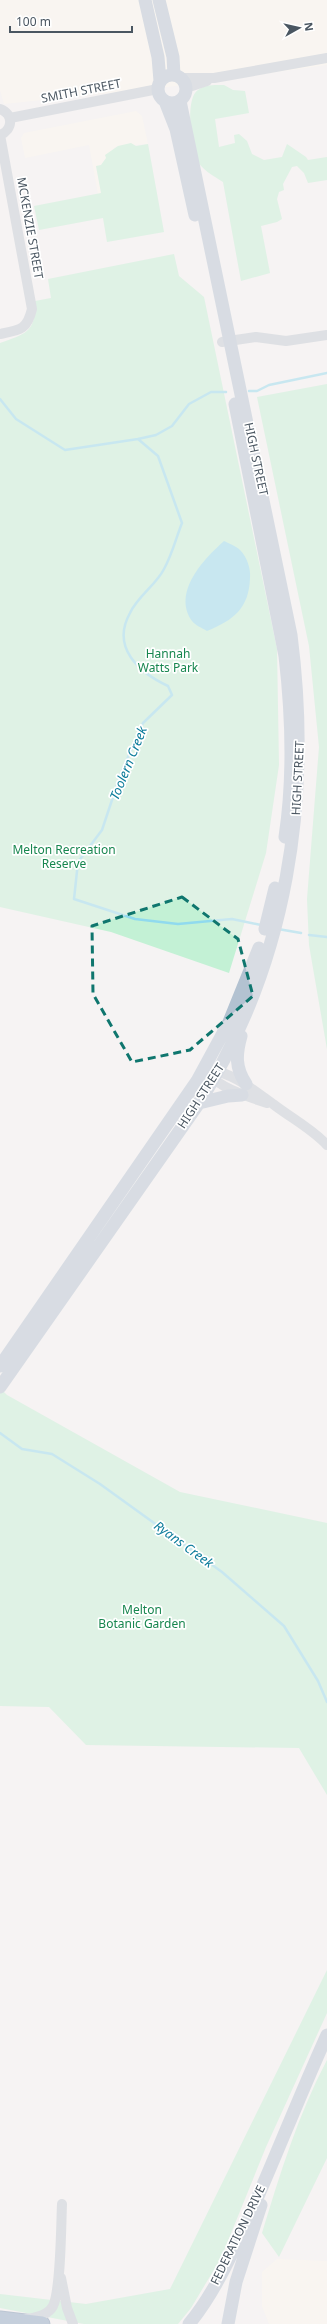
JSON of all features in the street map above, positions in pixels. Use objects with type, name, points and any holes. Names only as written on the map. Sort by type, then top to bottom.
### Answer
[{"type":"highway","points":[[0,2319],[42,2324]]},
{"type":"main road","points":[[145,0],[158,56],[159,94],[164,101],[172,103],[180,101],[185,95],[173,57],[159,0]]},
{"type":"main road","points":[[159,85],[166,76],[181,80]]},
{"type":"main road","name":"HIGH STREET","points":[[3,1378],[199,1102],[216,1075],[254,990],[268,933],[290,863],[296,816],[300,742],[298,684],[286,605],[176,129],[164,101]]},
{"type":"main road","name":"HIGH STREET","points":[[180,101],[226,342]]},
{"type":"main road","name":"HIGH STREET","points":[[0,1366],[175,1115],[204,1069],[232,1015],[268,933]]},
{"type":"main road","points":[[199,1102],[244,1090],[238,1070],[237,1054],[254,990]]},
{"type":"main road","name":"FEDERATION DRIVE","points":[[189,2324],[231,2256],[273,2165],[298,2100],[327,2034]]},
{"type":"main road","name":"FEDERATION DRIVE","points":[[228,2324],[236,2282],[254,2232],[273,2165]]},
{"type":"street","points":[[181,80],[214,78],[327,58]]},
{"type":"street","name":"SMITH STREET","points":[[10,118],[159,85]]},
{"type":"street","points":[[0,109],[6,111],[10,118],[9,129],[0,135]]},
{"type":"street","name":"MCKENZIE STREET","points":[[0,135],[32,308],[26,325],[20,330],[0,334]]},
{"type":"street","points":[[226,342],[256,337],[286,341],[327,335]]},
{"type":"street","points":[[204,1069],[273,1105],[316,1133],[327,1145]]},
{"type":"street","points":[[15,2321],[34,2318],[48,2313],[54,2305],[59,2266],[62,2204]]},
{"type":"street","points":[[59,2266],[65,2303],[73,2324]]},
{"type":"highlighted area","points":[[182,897],[238,939],[253,996],[190,1050],[132,1062],[93,994],[92,926]]},
{"type":"shaded area","points":[[0,0],[327,0],[327,65],[186,85],[4,104],[0,90]]},
{"type":"shaded area","points":[[136,111],[142,116],[148,144],[118,146],[114,148],[101,165],[96,167],[101,193],[98,194],[89,145],[25,158],[21,138],[24,133]]},
{"type":"shaded area","points":[[277,2259],[327,2261],[327,2324],[269,2324],[262,2306],[262,2272]]},
{"type":"green space","points":[[211,85],[224,85],[233,90],[245,91],[249,113],[215,119],[219,147],[235,143],[234,135],[239,134],[247,141],[252,154],[264,160],[282,157],[287,144],[308,160],[327,157],[327,180],[308,183],[304,173],[297,166],[292,167],[283,184],[284,190],[279,192],[277,199],[282,219],[277,222],[261,226],[270,273],[241,281],[223,182],[208,172],[198,162],[192,143],[190,122],[192,102],[194,95],[198,90]]},
{"type":"green space","points":[[131,143],[136,146],[148,144],[164,232],[107,242],[103,218],[39,230],[34,206],[101,193],[96,166],[101,165],[106,158],[105,155],[118,146]]},
{"type":"green space","name":"Hannah Watts Park","points":[[174,254],[179,276],[204,297],[277,649],[279,765],[266,853],[229,973],[111,932],[0,907],[0,343],[23,334],[31,326],[34,319],[35,301],[51,298],[48,279]]},
{"type":"green space","points":[[327,384],[327,1049],[309,945],[307,899],[319,747],[309,646],[257,397]]},
{"type":"green space","name":"Melton Botanic Garden","points":[[0,1388],[7,1395],[180,1492],[327,1523],[327,1795],[299,1748],[86,1745],[49,1707],[0,1706]]},
{"type":"green space","points":[[327,1970],[327,2013],[266,2147],[221,2258],[191,2308],[178,2324],[84,2324],[0,2308],[0,2294],[86,2304],[170,2289]]},
{"type":"green space","points":[[327,2060],[327,2158],[279,2257],[262,2233],[298,2123]]},
{"type":"water","points":[[224,541],[238,549],[247,560],[250,571],[249,588],[247,597],[238,612],[217,627],[207,631],[192,621],[187,610],[186,599],[188,588],[200,567]]},
{"type":"waterway","points":[[249,391],[257,391],[269,385],[327,373]]},
{"type":"waterway","points":[[138,439],[156,435],[172,426],[189,404],[211,392],[226,392]]},
{"type":"waterway","name":"Toolern Creek","points":[[0,399],[16,419],[65,450],[138,439],[158,456],[182,523],[172,552],[161,575],[133,607],[125,625],[124,637],[126,647],[138,666],[168,686],[172,695],[143,723],[121,773],[102,830],[78,862],[74,899],[135,919],[178,924],[232,919],[261,925]]},
{"type":"waterway","name":"Toolern Creek","points":[[278,929],[301,933]]},
{"type":"waterway","name":"Toolern Creek","points":[[309,935],[327,937]]},
{"type":"waterway","name":"Ryans Creek","points":[[0,1433],[22,1449],[52,1454],[100,1484],[222,1572],[284,1626],[318,1681],[327,1702]]},
{"type":"park label","name":"Melton Recreation Reserve","points":[[64,857]]}]
